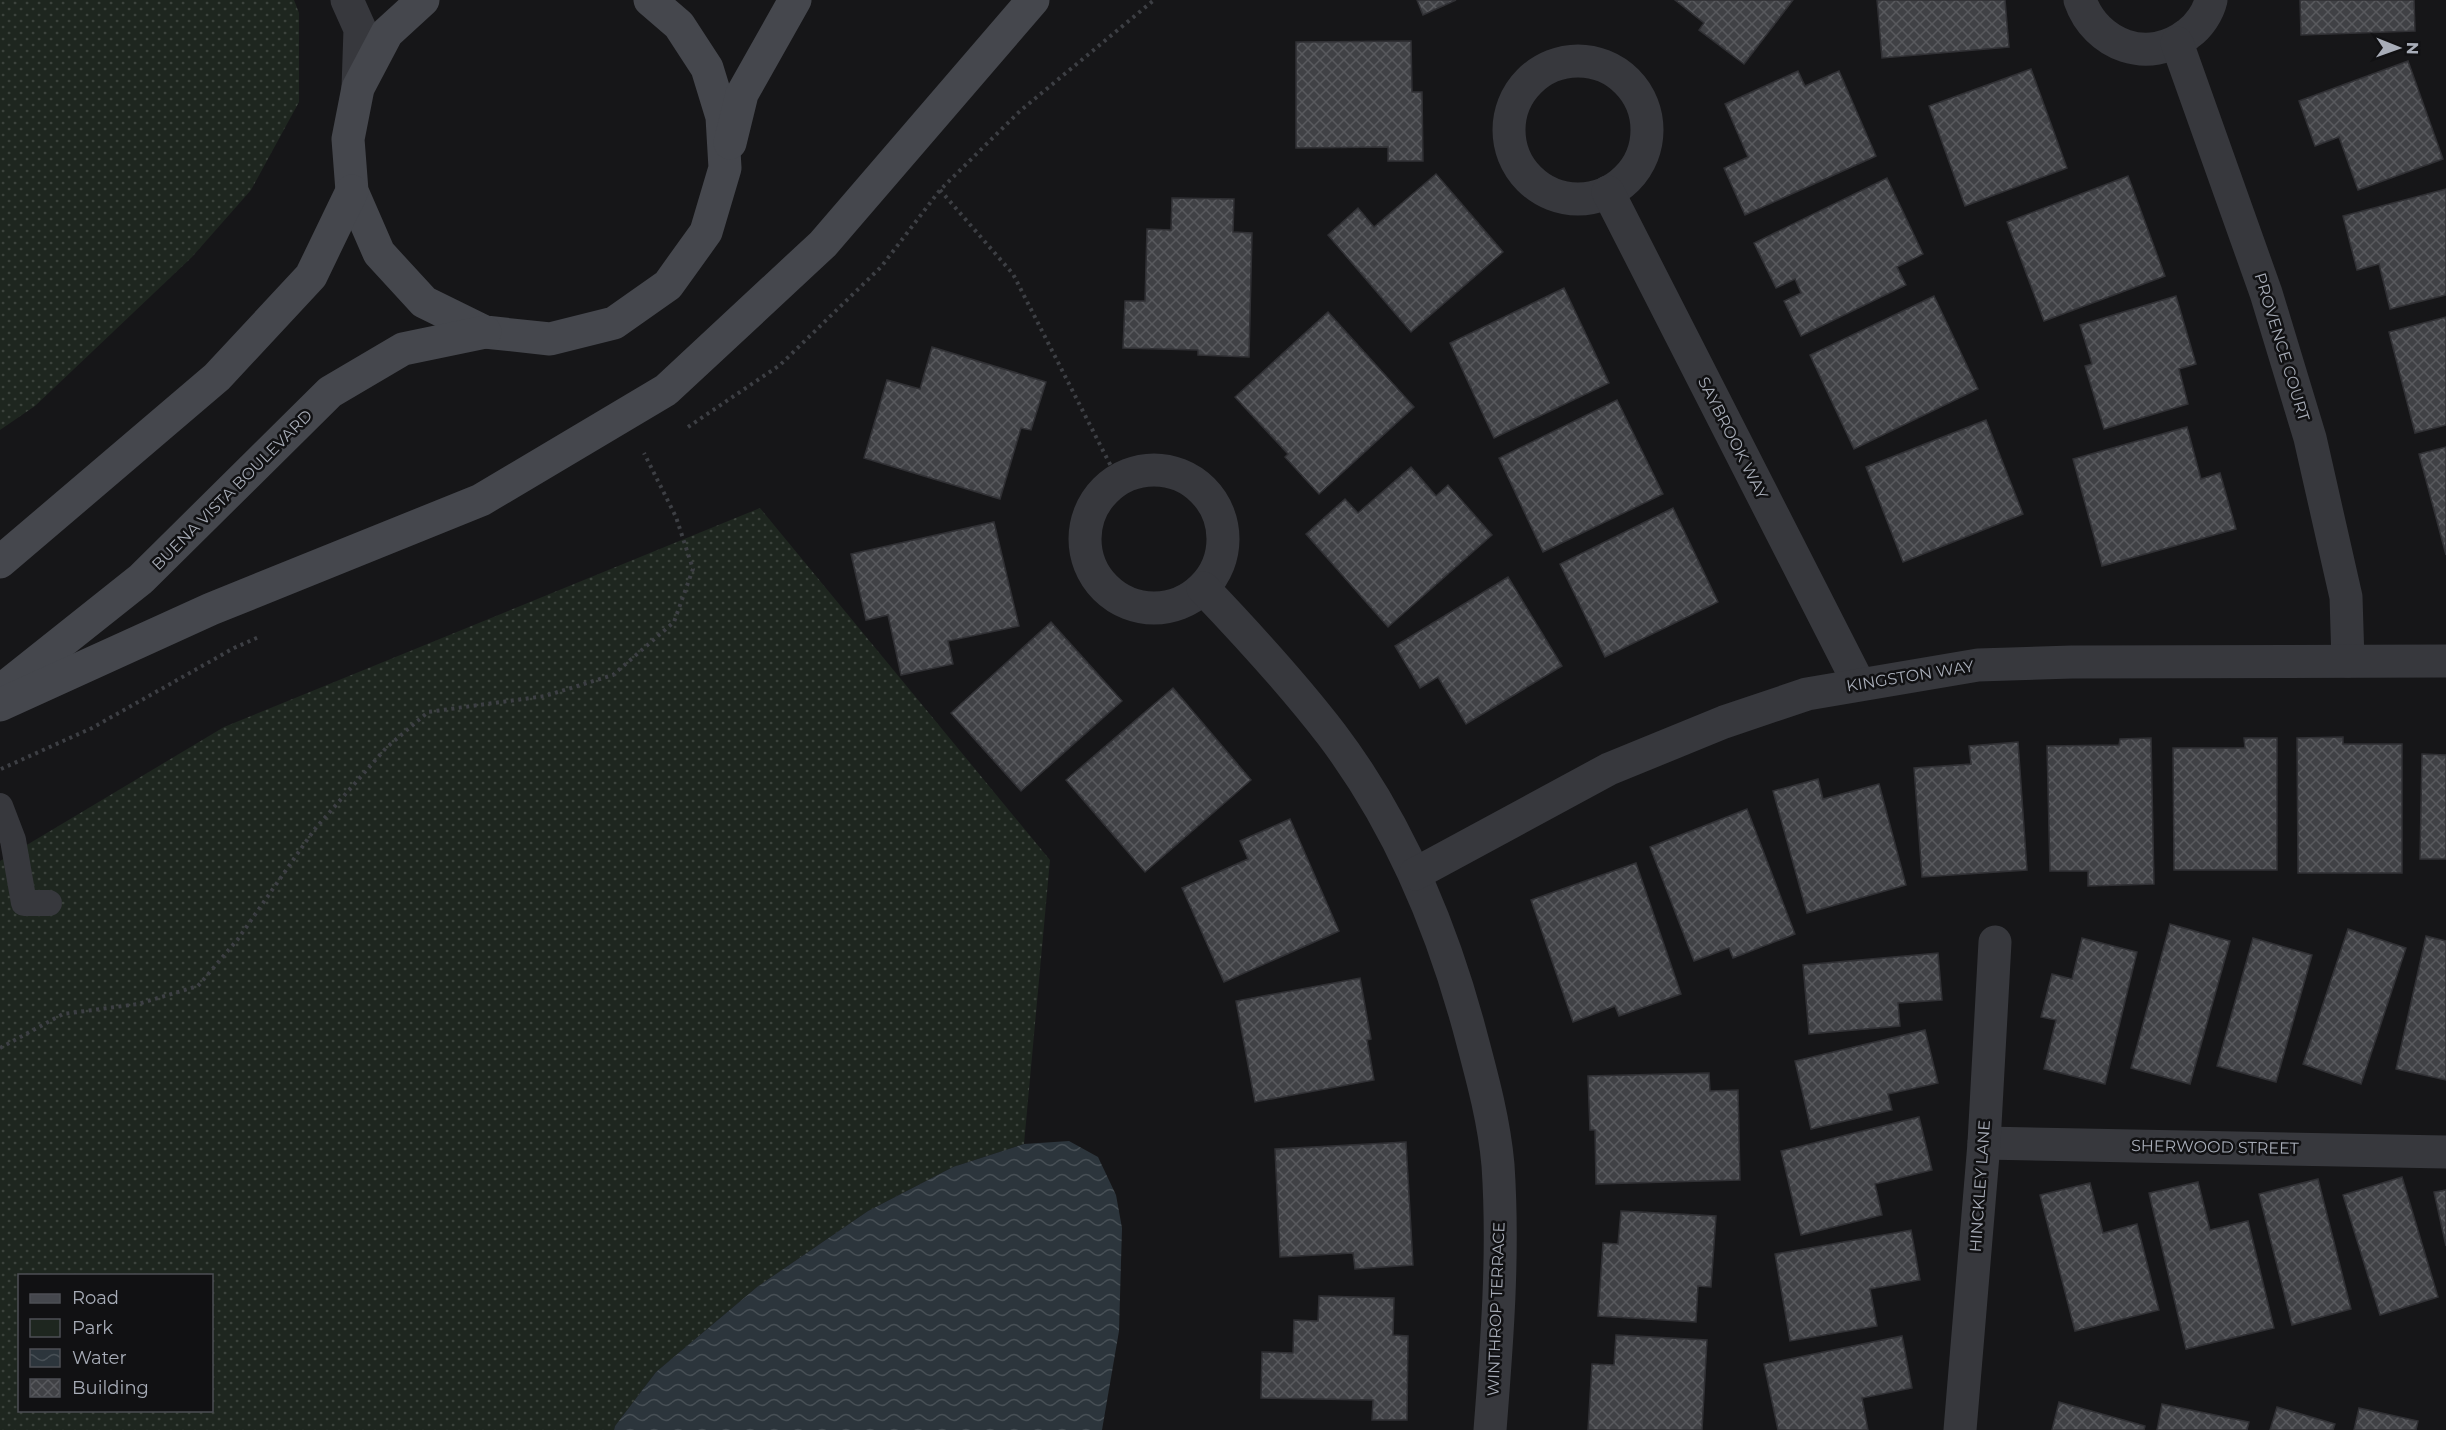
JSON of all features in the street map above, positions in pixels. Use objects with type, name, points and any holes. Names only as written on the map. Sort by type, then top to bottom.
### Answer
[{"type":"main road","points":[[423,0],[387,33],[357,88],[348,139],[352,191],[379,253],[424,302],[485,332],[550,339],[614,323],[668,285],[706,232],[725,168],[742,94],[795,0]]},
{"type":"main road","points":[[650,0],[679,25],[707,68],[723,117],[725,168]]},
{"type":"main road","points":[[0,705],[211,609],[481,500],[666,390],[823,244],[1033,0]]},
{"type":"main road","points":[[0,562],[217,377],[311,276],[352,191]]},
{"type":"main road","name":"BUENA VISTA BOULEVARD","points":[[0,691],[141,579],[330,392],[403,349],[485,332]]},
{"type":"street","points":[[347,0],[360,29],[357,88]]},
{"type":"street","points":[[2080,0],[2084,12],[2097,30],[2114,42],[2135,50],[2156,49],[2177,43],[2196,28],[2209,8],[2211,0]]},
{"type":"street","name":"PROVENCE COURT","points":[[2177,43],[2266,293],[2310,438],[2346,597],[2348,661]]},
{"type":"street","points":[[1568,61],[1590,62],[1610,69],[1628,82],[1640,100],[1646,120],[1646,142],[1639,162],[1626,180],[1608,192],[1586,199],[1562,197],[1539,188],[1522,171],[1511,150],[1509,126],[1515,102],[1528,82],[1547,68],[1568,61]]},
{"type":"street","name":"SAYBROOK WAY","points":[[1608,192],[1859,684]]},
{"type":"street","points":[[1161,470],[1182,475],[1201,488],[1214,505],[1222,526],[1222,549],[1216,570],[1203,588],[1184,601],[1162,608],[1139,607],[1117,598],[1100,582],[1089,561],[1085,539],[1089,516],[1100,496],[1118,480],[1138,471],[1161,470]]},
{"type":"street","name":"WINTHROP TERRACE","points":[[1203,588],[1274,664],[1333,737],[1381,812],[1415,874],[1458,990],[1485,1088],[1497,1163],[1501,1251],[1490,1430]]},
{"type":"street","name":"KINGSTON WAY","points":[[1415,874],[1609,769],[1724,722],[1807,693],[1978,665],[2072,662],[2446,661]]},
{"type":"street","name":"HINCKLEY LANE","points":[[1960,1430],[1984,1143],[1995,942]]},
{"type":"street","name":"SHERWOOD STREET","points":[[1984,1143],[2446,1152]]},
{"type":"lane","points":[[0,806],[13,840],[24,903],[49,903]]},
{"type":"path","points":[[940,190],[1013,274],[1118,480]]},
{"type":"path","points":[[0,1048],[63,1014],[138,1004],[198,986],[238,939],[314,830],[386,748],[428,712],[545,696],[613,675],[674,622],[693,569],[676,517],[644,453]]},
{"type":"green space","points":[[0,0],[294,0],[299,13],[299,102],[251,190],[192,257],[35,406],[0,430]]},
{"type":"green space","points":[[760,508],[1050,860],[1024,1144],[953,1167],[868,1211],[757,1287],[656,1372],[614,1430],[0,1430],[0,861],[224,727]]},
{"type":"water","points":[[1069,1141],[1098,1157],[1116,1195],[1122,1228],[1119,1331],[1102,1430],[614,1430],[656,1372],[757,1287],[868,1211],[953,1167],[1024,1144]]},
{"type":"building","points":[[1417,0],[1456,0],[1423,15]]},
{"type":"building","points":[[1675,0],[1793,0],[1744,64],[1699,30],[1704,23]]},
{"type":"building","points":[[1877,0],[2005,0],[2009,47],[1882,58]]},
{"type":"building","points":[[2300,0],[2414,0],[2415,31],[2301,35]]},
{"type":"building","points":[[1411,41],[1412,92],[1422,92],[1423,161],[1388,161],[1388,147],[1296,148],[1296,42]]},
{"type":"building","points":[[2408,61],[2443,159],[2358,190],[2339,137],[2315,146],[2299,101]]},
{"type":"building","points":[[2031,69],[2067,168],[1965,206],[1929,106]]},
{"type":"building","points":[[1798,71],[1805,86],[1839,71],[1876,156],[1745,215],[1724,168],[1748,157],[1725,104]]},
{"type":"building","points":[[1436,174],[1503,252],[1411,332],[1328,235],[1358,208],[1374,227]]},
{"type":"building","points":[[2128,176],[2165,276],[2044,321],[2007,222]]},
{"type":"building","points":[[1887,178],[1923,254],[1897,267],[1906,285],[1801,336],[1784,301],[1801,293],[1795,279],[1776,288],[1754,243]]},
{"type":"building","points":[[2446,189],[2446,295],[2390,309],[2379,264],[2357,270],[2343,216]]},
{"type":"building","points":[[1172,198],[1234,199],[1233,232],[1252,233],[1249,357],[1198,355],[1198,350],[1123,348],[1125,301],[1145,301],[1147,229],[1171,230]]},
{"type":"building","points":[[1564,288],[1609,383],[1494,438],[1450,343]]},
{"type":"building","points":[[1934,296],[1978,389],[1854,449],[1810,355]]},
{"type":"building","points":[[2176,296],[2196,364],[2179,369],[2188,404],[2104,429],[2085,366],[2092,364],[2080,325]]},
{"type":"building","points":[[1328,312],[1414,407],[1319,494],[1285,457],[1288,454],[1235,397]]},
{"type":"building","points":[[2446,317],[2446,425],[2415,433],[2389,332]]},
{"type":"building","points":[[932,347],[1046,382],[1031,430],[1021,428],[1000,499],[864,458],[887,380],[920,389]]},
{"type":"building","points":[[1617,400],[1663,494],[1543,552],[1499,458]]},
{"type":"building","points":[[1986,420],[2023,514],[1903,562],[1866,467]]},
{"type":"building","points":[[2187,427],[2201,479],[2220,473],[2236,529],[2102,566],[2073,459]]},
{"type":"building","points":[[2446,447],[2446,555],[2419,454]]},
{"type":"building","points":[[1411,467],[1436,496],[1448,485],[1492,535],[1388,627],[1306,534],[1345,499],[1358,513]]},
{"type":"building","points":[[1673,508],[1718,602],[1605,657],[1560,564]]},
{"type":"building","points":[[994,522],[1019,626],[948,641],[953,664],[901,675],[888,615],[866,620],[851,554]]},
{"type":"building","points":[[1508,577],[1562,666],[1466,724],[1438,677],[1420,688],[1395,646]]},
{"type":"building","points":[[1051,622],[1122,701],[1021,791],[951,713]]},
{"type":"building","points":[[1173,688],[1251,780],[1145,872],[1066,780]]},
{"type":"building","points":[[2343,737],[2343,744],[2402,744],[2402,873],[2298,873],[2297,738]]},
{"type":"building","points":[[2151,738],[2154,884],[2088,886],[2088,871],[2050,871],[2047,746],[2119,745],[2120,739]]},
{"type":"building","points":[[2244,738],[2277,738],[2277,870],[2174,870],[2173,748],[2245,748]]},
{"type":"building","points":[[2018,742],[2027,870],[1922,877],[1914,768],[1971,764],[1969,746]]},
{"type":"building","points":[[2422,754],[2446,755],[2446,859],[2420,859]]},
{"type":"building","points":[[1818,779],[1823,799],[1879,784],[1906,885],[1807,913],[1773,791]]},
{"type":"building","points":[[1747,809],[1795,934],[1733,958],[1729,948],[1694,961],[1650,847]]},
{"type":"building","points":[[1290,819],[1339,931],[1224,982],[1182,888],[1248,859],[1240,841]]},
{"type":"building","points":[[1636,863],[1681,994],[1619,1016],[1615,1006],[1573,1022],[1531,900]]},
{"type":"building","points":[[2170,924],[2230,941],[2190,1084],[2131,1068]]},
{"type":"building","points":[[2348,929],[2406,948],[2361,1084],[2303,1064]]},
{"type":"building","points":[[2426,936],[2446,941],[2446,1080],[2396,1069]]},
{"type":"building","points":[[2082,938],[2137,952],[2105,1084],[2044,1069],[2056,1020],[2041,1017],[2052,974],[2072,979]]},
{"type":"building","points":[[2253,938],[2312,955],[2276,1082],[2217,1066]]},
{"type":"building","points":[[1938,953],[1942,1000],[1898,1003],[1900,1026],[1809,1034],[1803,965]]},
{"type":"building","points":[[1360,978],[1371,1039],[1367,1040],[1374,1080],[1255,1102],[1236,1001]]},
{"type":"building","points":[[1925,1030],[1938,1083],[1888,1094],[1892,1110],[1811,1129],[1795,1061]]},
{"type":"building","points":[[1709,1073],[1710,1091],[1738,1090],[1740,1180],[1596,1184],[1595,1130],[1590,1130],[1588,1076]]},
{"type":"building","points":[[1919,1117],[1932,1170],[1875,1184],[1882,1215],[1801,1235],[1781,1151]]},
{"type":"building","points":[[1406,1142],[1413,1265],[1355,1269],[1353,1253],[1280,1257],[1275,1149]]},
{"type":"building","points":[[2402,1177],[2438,1297],[2380,1315],[2343,1195]]},
{"type":"building","points":[[2318,1179],[2351,1309],[2292,1325],[2259,1194]]},
{"type":"building","points":[[2198,1182],[2210,1230],[2248,1221],[2274,1328],[2186,1349],[2149,1193]]},
{"type":"building","points":[[2090,1183],[2103,1233],[2137,1224],[2159,1310],[2075,1331],[2040,1195]]},
{"type":"building","points":[[2446,1190],[2446,1246],[2434,1192]]},
{"type":"building","points":[[1621,1211],[1716,1216],[1711,1287],[1698,1286],[1696,1322],[1598,1316],[1603,1243],[1618,1244]]},
{"type":"building","points":[[1911,1230],[1920,1280],[1870,1289],[1877,1326],[1790,1341],[1775,1254]]},
{"type":"building","points":[[1319,1296],[1394,1298],[1393,1335],[1408,1336],[1407,1420],[1372,1420],[1373,1400],[1261,1398],[1262,1352],[1293,1353],[1294,1320],[1318,1321]]},
{"type":"building","points":[[1616,1335],[1707,1340],[1702,1430],[1588,1430],[1592,1364],[1614,1365]]},
{"type":"building","points":[[1902,1336],[1912,1388],[1862,1398],[1868,1430],[1778,1430],[1764,1364]]},
{"type":"building","points":[[2059,1402],[2145,1426],[2144,1430],[2052,1430]]},
{"type":"building","points":[[2162,1404],[2249,1422],[2247,1430],[2157,1430]]},
{"type":"building","points":[[2277,1407],[2335,1424],[2333,1430],[2270,1430]]},
{"type":"building","points":[[2359,1408],[2418,1421],[2416,1430],[2354,1430]]}]
